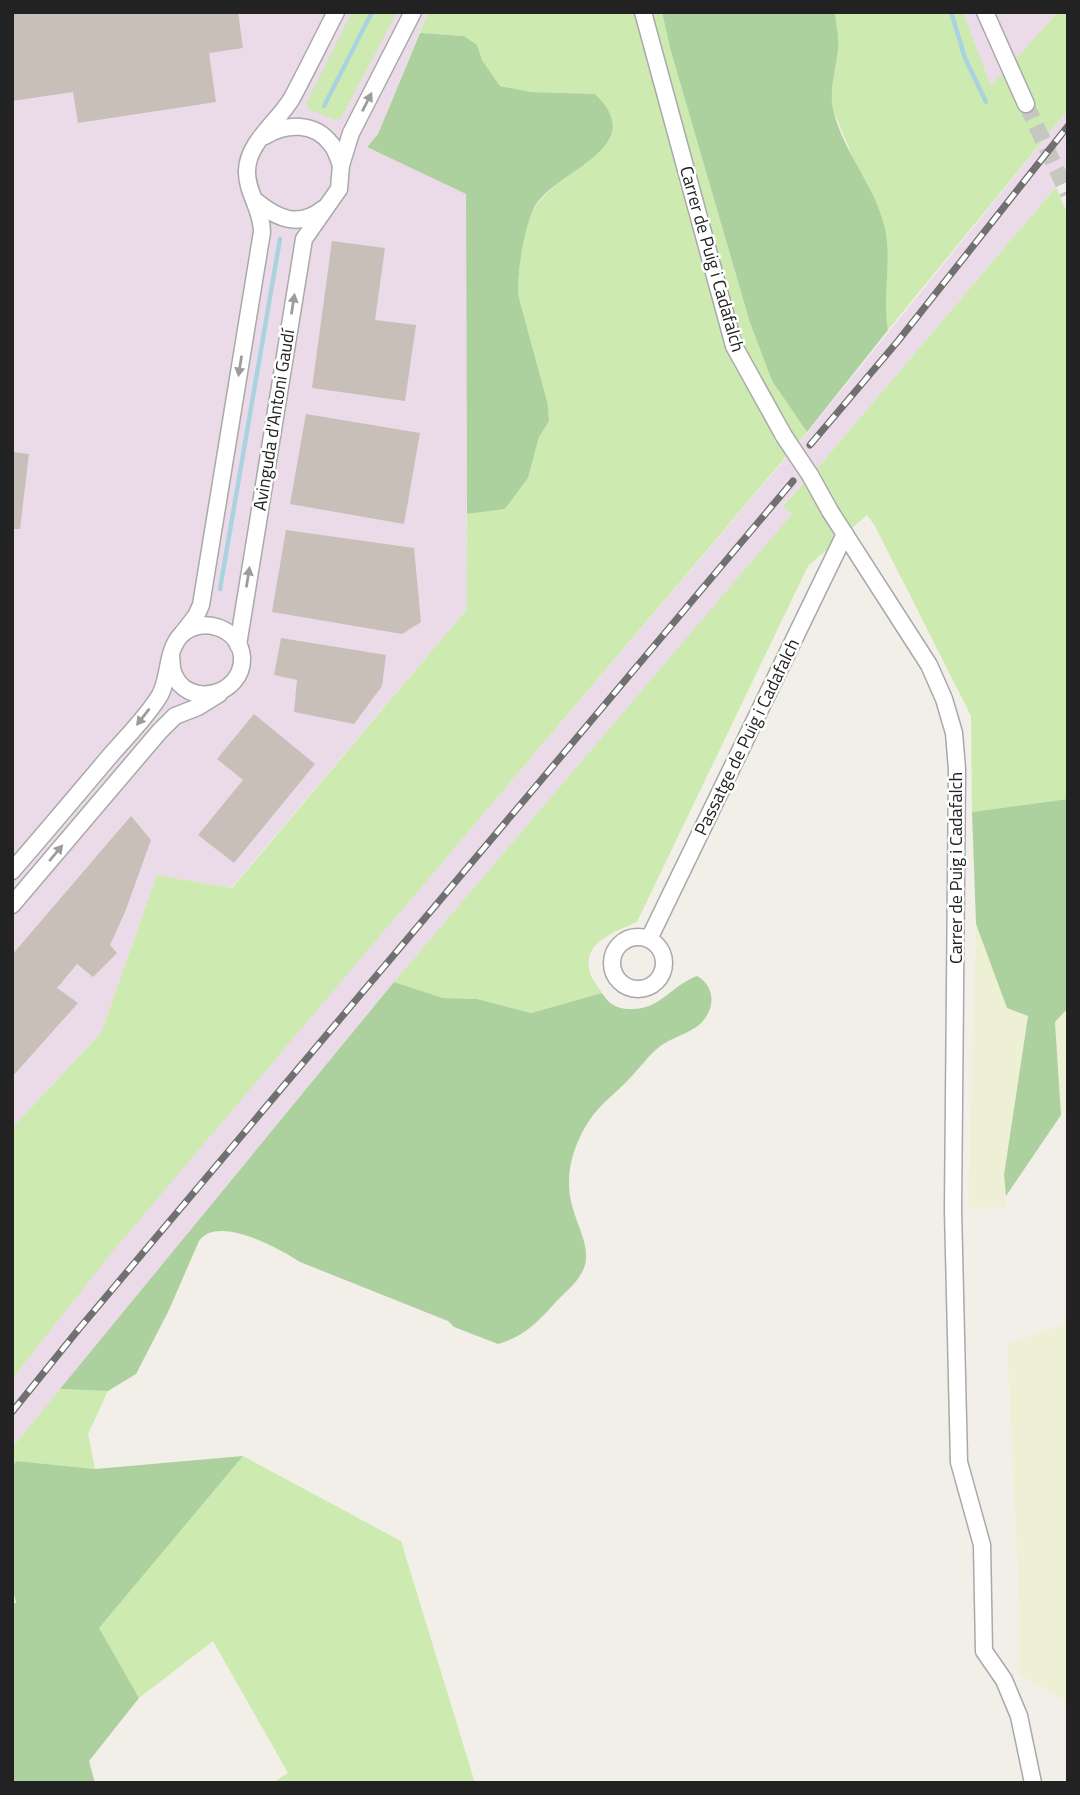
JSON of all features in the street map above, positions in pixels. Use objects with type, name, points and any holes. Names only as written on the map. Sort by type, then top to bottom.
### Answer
[{"type":"street","points":[[330,203],[320,212],[305,219],[289,220],[273,215],[257,202],[249,190],[246,173],[248,161],[290,102],[336,12]]},
{"type":"street","name":"Avinguda d'Antoni Gaudí","points":[[238,645],[304,239],[338,189],[341,165],[351,133],[413,12]]},
{"type":"street","name":"Carrer de Puig i Cadafalch","points":[[643,12],[734,346],[785,436],[929,665],[944,699],[954,733],[957,769],[953,1210],[959,1462],[982,1545],[984,1651],[1004,1680],[1019,1716],[1033,1783]]},
{"type":"street","points":[[985,12],[1026,104]]},
{"type":"street","points":[[261,140],[277,128],[304,127],[320,133],[332,144],[341,165]]},
{"type":"street","points":[[12,872],[161,694],[175,644],[201,605],[262,232],[257,202]]},
{"type":"street","name":"Passatge de Puig i Cadafalch","points":[[649,939],[845,534]]},
{"type":"street","points":[[12,905],[175,716],[198,707],[234,683],[240,672],[242,656],[233,637],[214,625],[202,625],[182,634]]},
{"type":"street","points":[[171,656],[173,672],[186,689],[206,695],[224,691]]},
{"type":"shaded area","points":[[12,12],[428,12],[378,134],[367,146],[466,194],[467,609],[231,888],[157,875],[101,1033],[12,1128]]},
{"type":"shaded area","points":[[963,12],[1058,12],[991,87]]},
{"type":"shaded area","points":[[1068,110],[1068,171],[1056,187],[783,505],[793,514],[394,982],[12,1448],[12,1379],[112,1251],[807,433]]},
{"type":"green space","points":[[352,12],[397,12],[341,118],[335,120],[308,109],[307,102]]},
{"type":"green space","points":[[428,12],[662,12],[670,48],[750,323],[772,381],[807,432],[113,1251],[12,1379],[12,1128],[101,1033],[157,875],[232,888],[467,609],[467,514],[505,509],[528,478],[539,437],[549,420],[548,405],[518,294],[520,262],[527,225],[535,207],[552,188],[572,173],[595,94],[531,92],[500,86],[482,60],[477,45],[464,36],[420,33]]},
{"type":"green space","points":[[662,12],[835,12],[838,44],[832,105],[845,143],[875,199],[885,229],[888,254],[888,330],[807,432],[772,381],[750,323],[670,48]]},
{"type":"green space","points":[[835,12],[963,12],[991,86],[1058,12],[1068,12],[1068,110],[888,330],[885,279],[857,167],[833,110],[831,93],[838,46]]},
{"type":"green space","points":[[420,33],[464,36],[477,45],[482,60],[500,86],[531,92],[595,94],[610,113],[612,130],[606,145],[543,196],[533,210],[526,229],[518,294],[548,405],[549,421],[539,437],[528,478],[505,509],[467,514],[466,194],[367,147],[378,134]]},
{"type":"green space","points":[[1056,187],[1068,215],[1068,799],[972,812],[971,716],[867,515],[808,566],[637,922],[604,938],[592,951],[589,959],[590,972],[602,993],[531,1013],[477,999],[443,998],[394,982],[792,514],[783,506]]},
{"type":"green space","points":[[1068,799],[1068,1008],[1055,1022],[1061,1115],[1006,1196],[1004,1175],[1028,1016],[1007,1008],[976,924],[972,812]]},
{"type":"green space","points":[[976,924],[1007,1008],[1028,1015],[1004,1175],[1006,1207],[968,1207]]},
{"type":"green space","points":[[697,976],[706,984],[711,994],[711,1005],[706,1017],[696,1027],[654,1052],[598,1110],[583,1131],[573,1153],[569,1188],[585,1247],[584,1268],[570,1288],[522,1333],[498,1344],[454,1327],[448,1321],[300,1262],[264,1242],[233,1232],[219,1231],[208,1234],[199,1241],[169,1310],[136,1374],[108,1391],[60,1389],[394,982],[443,998],[477,999],[531,1013],[602,993],[617,1007],[640,1009],[657,1002]]},
{"type":"green space","points":[[1068,1008],[1068,1112],[1061,1115],[1055,1021]]},
{"type":"green space","points":[[1068,1322],[1068,1702],[1020,1675],[1020,1619],[1007,1344]]},
{"type":"green space","points":[[60,1389],[108,1391],[88,1434],[95,1469],[17,1461],[12,1466],[12,1448]]},
{"type":"green space","points":[[243,1456],[401,1541],[475,1783],[272,1783],[288,1773],[213,1641],[139,1698],[98,1628]]},
{"type":"green space","points":[[243,1456],[99,1628],[139,1698],[89,1761],[95,1783],[12,1783],[12,1606],[16,1602],[12,1587],[12,1466],[17,1461],[95,1469]]},
{"type":"building","points":[[12,12],[238,12],[243,48],[209,53],[216,102],[78,123],[73,92],[12,101]]},
{"type":"building","points":[[332,241],[385,248],[375,320],[416,325],[405,401],[312,388]]},
{"type":"building","points":[[306,414],[420,433],[404,524],[290,504]]},
{"type":"building","points":[[12,452],[29,454],[20,529],[12,529]]},
{"type":"building","points":[[286,530],[414,548],[421,622],[402,634],[272,612]]},
{"type":"building","points":[[281,638],[386,655],[382,686],[354,724],[294,712],[297,680],[274,675]]},
{"type":"building","points":[[254,714],[315,764],[234,863],[198,835],[243,780],[217,759]]},
{"type":"building","points":[[131,816],[151,840],[110,945],[117,953],[93,977],[77,964],[57,988],[78,1003],[12,1077],[12,955]]},
{"type":"waterway","points":[[324,106],[372,12]]},
{"type":"waterway","points":[[951,12],[965,58],[986,102]]},
{"type":"waterway","points":[[220,589],[280,239]]},
{"type":"tunnel","points":[[1026,104],[1068,194]]},
{"type":"railway","points":[[810,445],[898,341],[1068,126]]},
{"type":"railway","points":[[12,1412],[78,1330],[793,481]]}]
